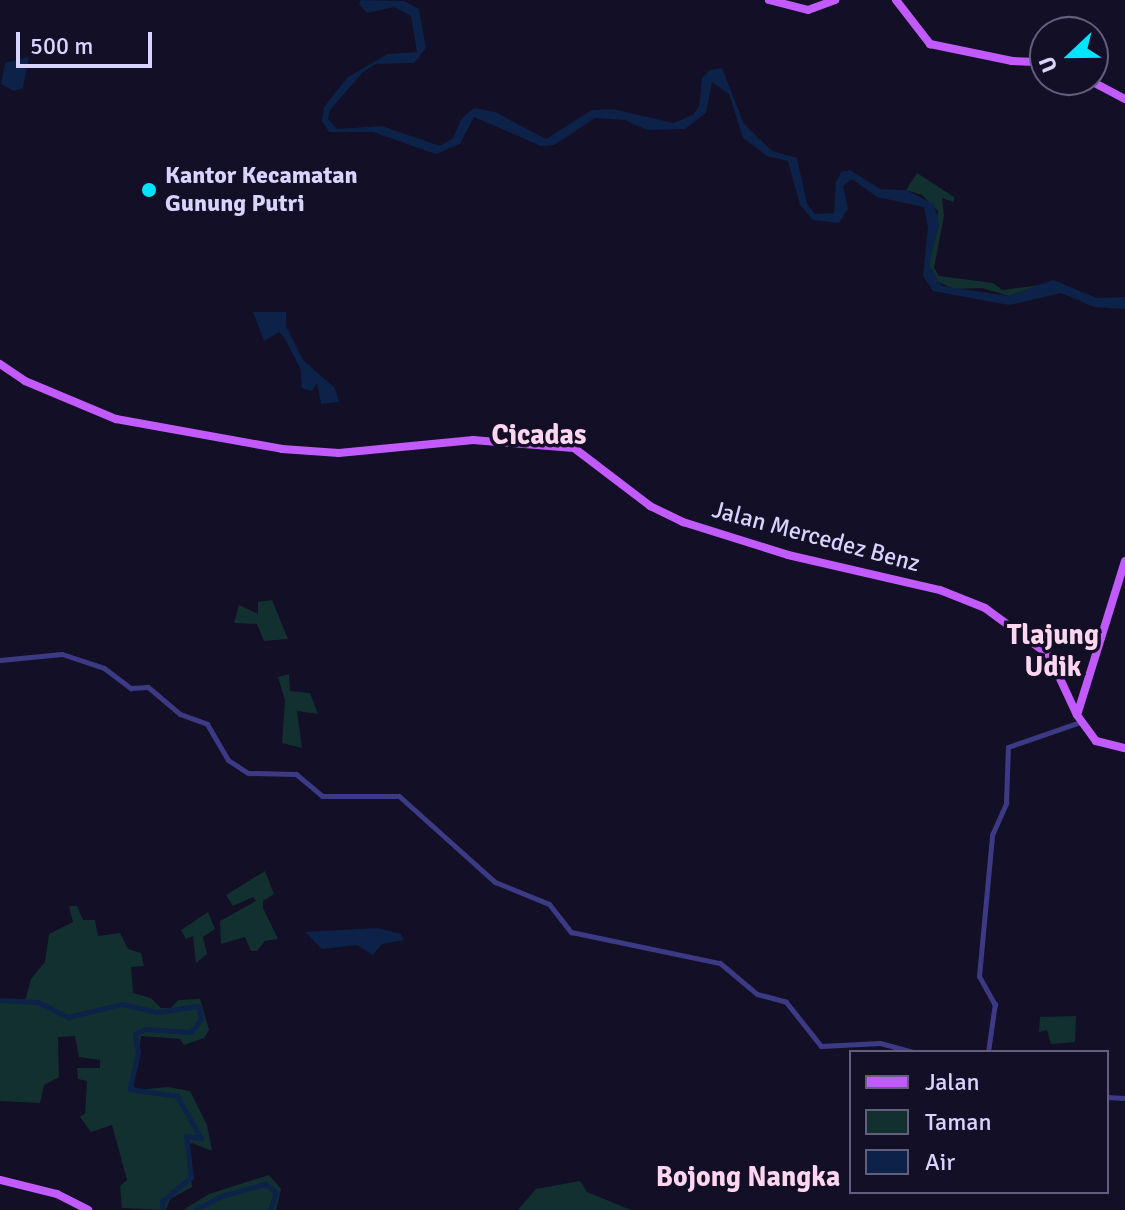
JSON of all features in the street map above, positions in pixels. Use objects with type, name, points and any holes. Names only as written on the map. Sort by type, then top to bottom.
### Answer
[{"type":"main road","points":[[769,0],[808,10],[835,0]]},
{"type":"main road","points":[[896,0],[930,44],[1029,59]]},
{"type":"main road","name":"Jalan Mercedez Benz","points":[[0,364],[25,381],[116,419],[282,449],[339,453],[473,440],[574,448],[650,506],[683,522],[788,555],[940,590],[985,608],[1052,658],[1078,719]]},
{"type":"main road","points":[[1125,561],[1078,719],[1096,741],[1125,748]]},
{"type":"main road","points":[[0,1181],[47,1192],[87,1210]]},
{"type":"street","points":[[0,660],[62,654],[104,668],[131,688],[148,687],[180,714],[207,724],[228,760],[243,771],[262,776],[296,774],[320,796],[397,795],[495,882],[546,902],[572,932],[720,963],[757,994],[786,1002],[821,1046],[882,1043],[906,1050]]},
{"type":"street","points":[[987,1050],[994,1006],[980,976],[992,835],[1004,807],[1008,747],[1078,719]]},
{"type":"green space","points":[[917,173],[954,197],[954,202],[942,198],[944,216],[934,268],[939,276],[993,283],[1002,290],[1040,285],[1009,296],[982,288],[954,289],[934,280],[929,265],[938,211],[922,195],[906,190]]},
{"type":"green space","points":[[272,600],[288,639],[264,641],[257,624],[234,623],[239,605],[258,614],[258,602]]},
{"type":"green space","points":[[289,674],[290,691],[310,693],[318,714],[297,711],[302,748],[282,743],[285,700],[278,677]]},
{"type":"green space","points":[[265,871],[274,894],[263,901],[263,908],[278,939],[265,941],[257,951],[251,951],[245,937],[221,944],[220,921],[256,901],[253,897],[233,906],[226,895]]},
{"type":"green space","points":[[69,906],[77,906],[83,920],[95,920],[98,936],[120,933],[128,949],[141,953],[144,966],[131,967],[133,993],[151,998],[161,1008],[171,1008],[178,1000],[200,999],[209,1030],[204,1038],[184,1045],[180,1039],[141,1036],[133,1085],[137,1090],[168,1087],[190,1091],[207,1125],[212,1151],[192,1143],[187,1146],[192,1187],[170,1199],[166,1210],[122,1208],[120,1186],[127,1180],[112,1125],[91,1132],[80,1117],[85,1113],[87,1081],[78,1079],[77,1068],[100,1068],[100,1060],[79,1057],[75,1036],[58,1037],[59,1077],[44,1085],[40,1103],[0,1101],[0,1002],[25,1001],[31,979],[45,962],[49,934],[73,922]]},
{"type":"green space","points":[[208,912],[215,929],[203,937],[207,954],[196,963],[193,936],[186,939],[181,930]]},
{"type":"green space","points":[[1076,1016],[1075,1042],[1051,1044],[1047,1030],[1039,1032],[1040,1017]]},
{"type":"green space","points":[[269,1175],[281,1189],[276,1210],[183,1210],[209,1194]]},
{"type":"green space","points":[[580,1181],[587,1192],[631,1210],[518,1210],[536,1189]]},
{"type":"water","points":[[361,0],[404,1],[419,9],[426,48],[414,63],[375,64],[362,73],[330,110],[328,119],[337,129],[382,126],[440,146],[453,138],[462,118],[474,108],[495,112],[546,139],[592,110],[613,109],[673,123],[693,115],[699,106],[702,78],[710,70],[722,68],[744,124],[772,151],[797,158],[807,204],[815,214],[834,213],[836,182],[841,172],[850,170],[880,189],[906,190],[934,204],[939,224],[929,265],[942,286],[1009,296],[1053,280],[1097,298],[1125,297],[1125,309],[1094,307],[1061,293],[1009,305],[933,291],[923,276],[928,227],[924,207],[877,197],[852,179],[843,186],[848,208],[839,223],[813,220],[800,205],[788,161],[767,156],[743,138],[729,94],[712,82],[706,113],[685,129],[647,130],[625,120],[595,118],[554,145],[541,146],[474,117],[460,144],[436,154],[373,132],[329,132],[322,121],[324,107],[348,77],[388,54],[417,52],[411,16],[394,7],[367,13],[359,4]]},
{"type":"water","points":[[29,57],[23,88],[14,91],[1,84],[5,63]]},
{"type":"water","points":[[253,312],[286,312],[286,326],[303,360],[335,388],[339,402],[321,404],[317,383],[312,391],[302,388],[300,368],[285,339],[279,332],[264,341]]},
{"type":"water","points":[[377,928],[401,934],[404,940],[382,944],[373,955],[357,945],[322,949],[305,932]]},
{"type":"waterway","points":[[0,1000],[38,1002],[68,1017],[122,1004],[157,1012],[198,1006],[201,1019],[191,1032],[144,1029],[135,1034],[138,1053],[130,1089],[177,1096],[201,1138],[186,1136],[191,1177],[162,1201],[163,1210]]},
{"type":"waterway","points":[[195,1210],[221,1196],[265,1184],[276,1192],[270,1210]]},
{"type":"place","name":"Kantor Kecamatan Gunung Putri","points":[[149,190]]},
{"type":"district","name":"Cicadas","points":[[539,435]]},
{"type":"district","name":"Tlajung Udik","points":[[1053,651]]},
{"type":"district","name":"Bojong Nangka","points":[[748,1177]]}]
